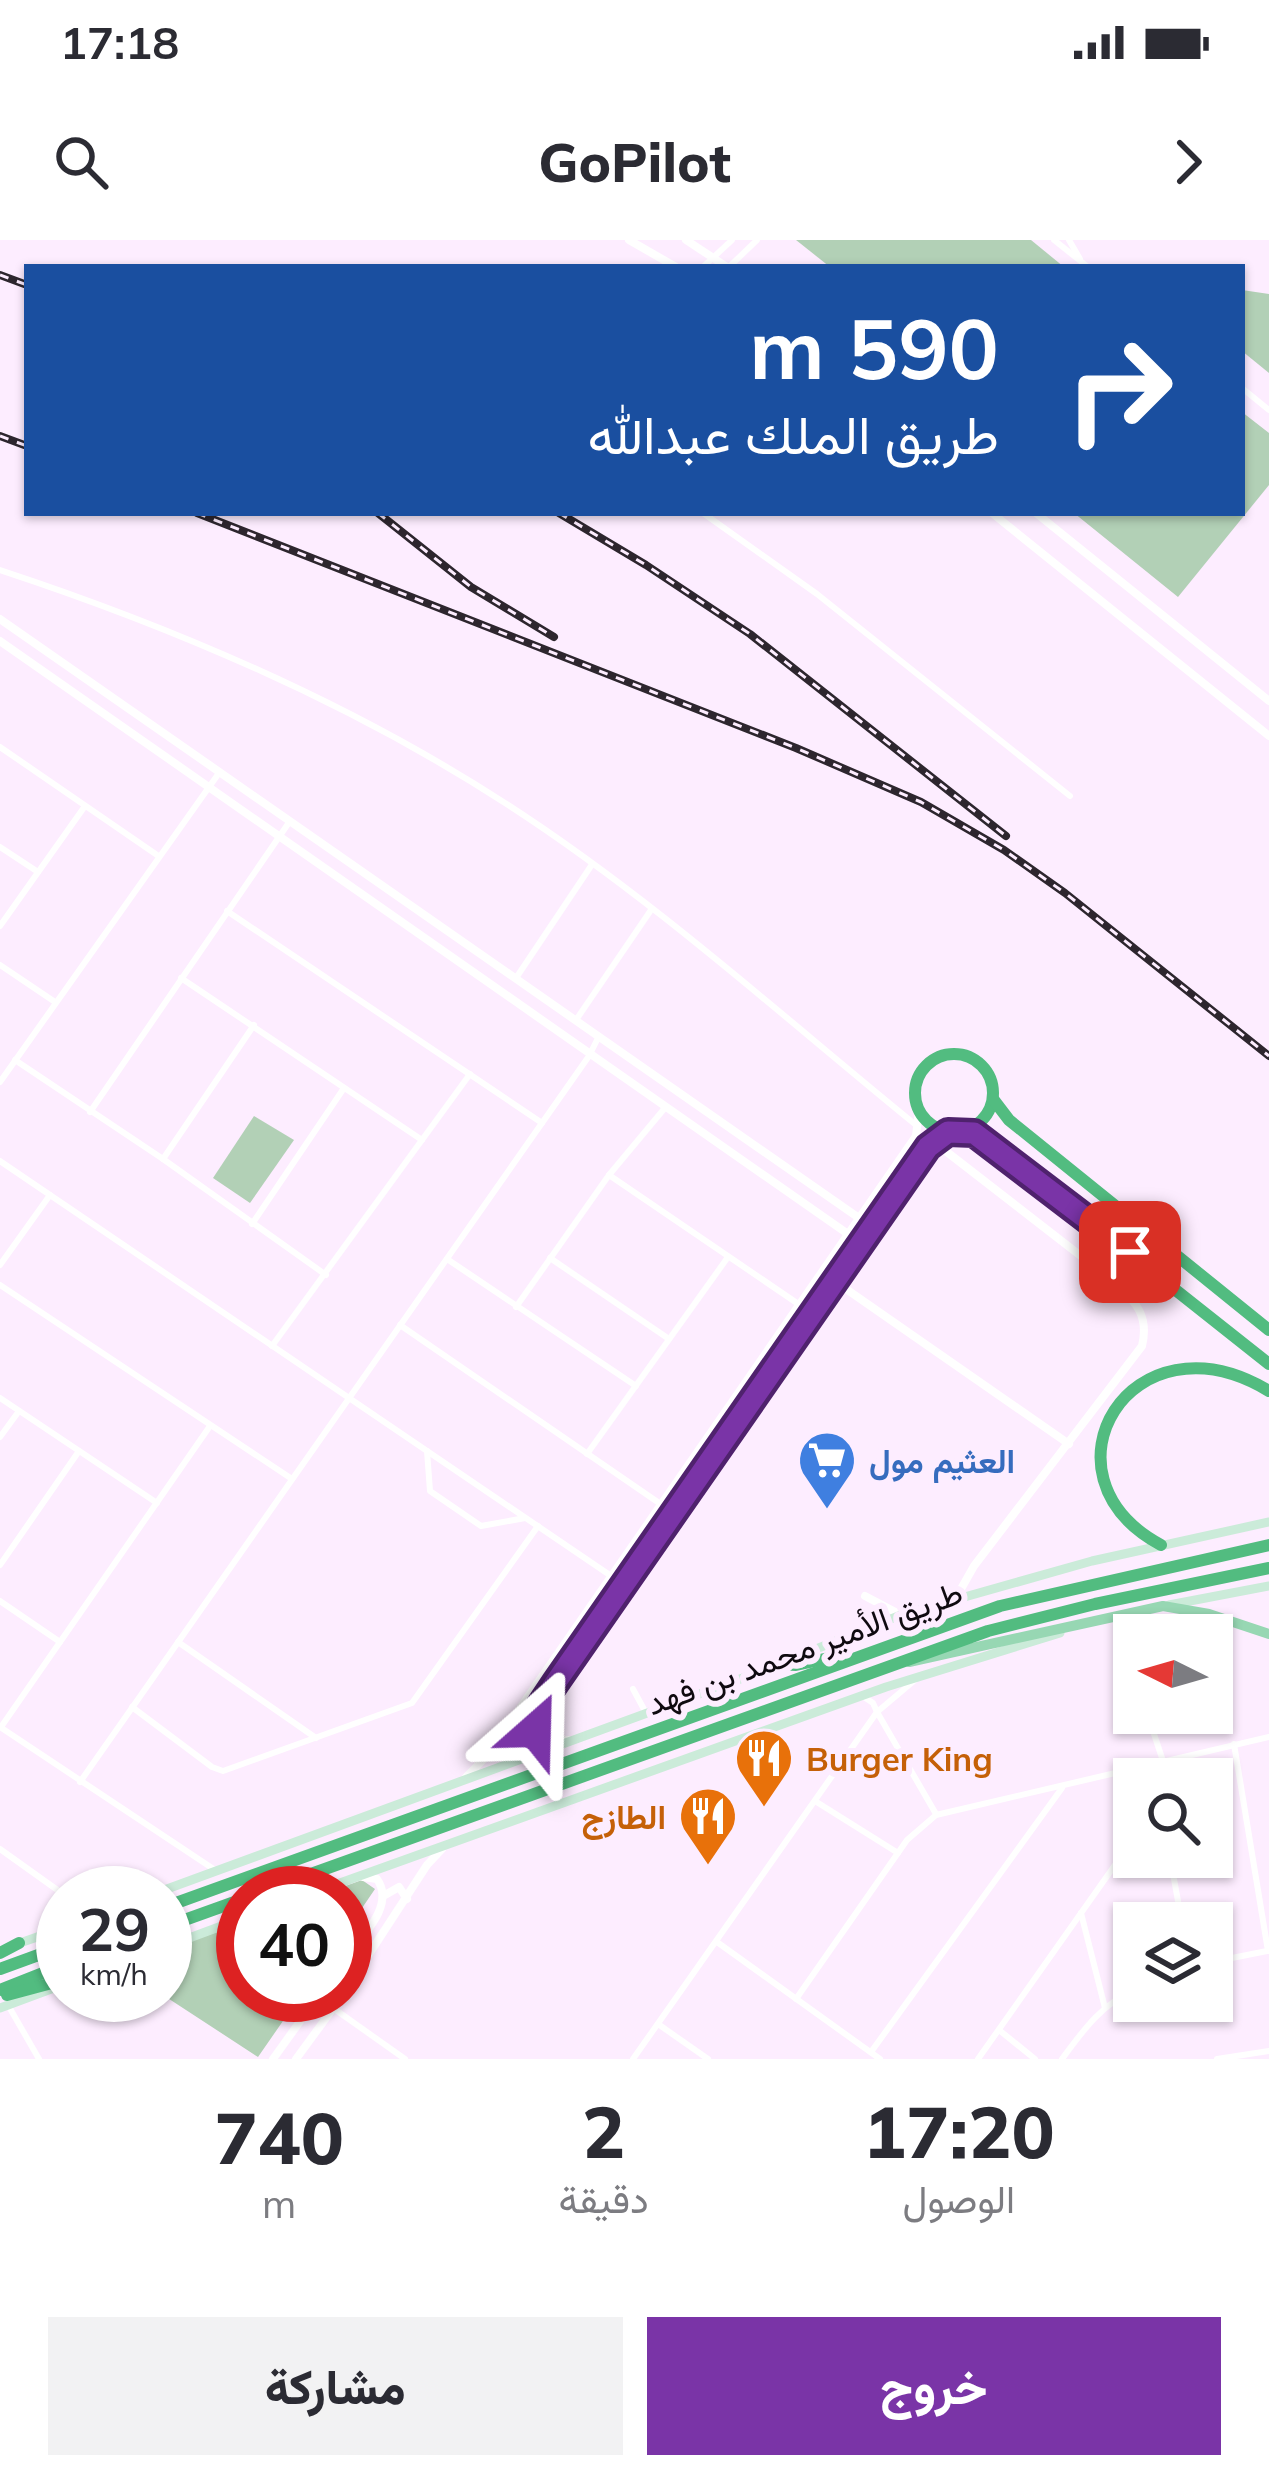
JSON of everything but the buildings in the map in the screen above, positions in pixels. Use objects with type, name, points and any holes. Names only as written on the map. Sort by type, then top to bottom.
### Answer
[{"type":"highway","points":[[1269,1330],[1009,1120],[993,1099],[989,1077],[980,1064],[952,1054],[937,1058],[920,1073],[915,1088],[919,1110],[934,1127],[986,1139],[1269,1364]]},
{"type":"highway","points":[[964,1132],[983,1120],[993,1099]]},
{"type":"highway","points":[[1161,1545],[1132,1527],[1104,1481],[1101,1451],[1118,1403],[1136,1385],[1182,1367],[1215,1368],[1269,1391]]},
{"type":"highway","name":"طريق الأمير محمد بن فهد","points":[[192,1897],[856,1654],[1000,1606],[1269,1545]]},
{"type":"highway","name":"طريق الأمير محمد بن فهد","points":[[332,1866],[988,1631],[1269,1568]]},
{"type":"highway","points":[[777,1664],[856,1654]]},
{"type":"highway","points":[[0,1952],[19,1943]]},
{"type":"highway","points":[[0,1970],[36,1956]]},
{"type":"highway","points":[[2,2000],[36,1980]]},
{"type":"highway","points":[[2,2000],[36,1991]]},
{"type":"main road","points":[[192,1879],[958,1596],[1269,1522]]},
{"type":"main road","points":[[1127,1614],[1269,1586]]},
{"type":"main road","points":[[1163,1606],[1209,1613],[1269,1634]]},
{"type":"main road","points":[[894,1662],[921,1662],[1113,1617]]},
{"type":"main road","points":[[372,1870],[861,1695],[1113,1617]]},
{"type":"main road","points":[[19,1943],[36,1937]]},
{"type":"street","points":[[629,240],[671,264]]},
{"type":"street","points":[[686,240],[724,264]]},
{"type":"street","points":[[706,264],[732,240]]},
{"type":"street","points":[[732,264],[757,240]]},
{"type":"street","points":[[1054,240],[1084,264]]},
{"type":"street","points":[[1245,390],[1269,410]]},
{"type":"street","points":[[708,516],[818,594],[1070,796]]},
{"type":"street","points":[[996,516],[1269,736]]},
{"type":"street","points":[[1040,516],[1269,700]]},
{"type":"street","points":[[0,570],[138,619],[298,688],[505,803],[651,910],[919,1127]]},
{"type":"street","points":[[0,619],[859,1218]]},
{"type":"street","points":[[0,641],[848,1234]]},
{"type":"street","points":[[0,747],[157,855]]},
{"type":"street","points":[[0,1082],[219,772]]},
{"type":"street","points":[[0,926],[86,806]]},
{"type":"street","points":[[90,1112],[290,821]]},
{"type":"street","points":[[0,847],[38,872]]},
{"type":"street","points":[[516,978],[591,865]]},
{"type":"street","points":[[576,1020],[651,910]]},
{"type":"street","points":[[227,911],[542,1123]]},
{"type":"street","points":[[0,965],[56,1002]]},
{"type":"street","points":[[181,978],[422,1140]]},
{"type":"street","points":[[164,1159],[254,1025]]},
{"type":"street","points":[[80,1782],[590,1056],[599,1036]]},
{"type":"street","points":[[15,1060],[326,1275]]},
{"type":"street","points":[[272,1346],[470,1075]]},
{"type":"street","points":[[252,1224],[344,1088]]},
{"type":"street","points":[[516,1307],[609,1175],[664,1109]]},
{"type":"street","points":[[466,1777],[487,1756],[802,1306],[919,1127],[919,1110]]},
{"type":"street","points":[[569,1740],[543,1739],[535,1730],[534,1715],[934,1142],[948,1132]]},
{"type":"street","points":[[934,1142],[1137,1304],[1145,1325],[1142,1346],[974,1566],[958,1596]]},
{"type":"street","points":[[0,1161],[623,1584]]},
{"type":"street","points":[[609,1175],[813,1314]]},
{"type":"street","points":[[0,1265],[50,1195]]},
{"type":"street","points":[[587,1454],[728,1257]]},
{"type":"street","points":[[550,1258],[669,1339]]},
{"type":"street","points":[[447,1259],[635,1386]]},
{"type":"street","points":[[836,1282],[1069,1444]]},
{"type":"street","points":[[0,1285],[292,1479]]},
{"type":"street","points":[[400,1325],[662,1505]]},
{"type":"street","points":[[0,1398],[157,1503]]},
{"type":"street","points":[[0,1437],[19,1411]]},
{"type":"street","points":[[210,1426],[0,1727],[214,1870]]},
{"type":"street","points":[[0,1565],[79,1451]]},
{"type":"street","points":[[427,1451],[430,1491],[481,1526],[526,1518]]},
{"type":"street","points":[[132,1707],[224,1771],[412,1703],[538,1526]]},
{"type":"street","points":[[866,1596],[901,1615]]},
{"type":"street","points":[[0,1601],[60,1642]]},
{"type":"street","points":[[178,1642],[316,1738]]},
{"type":"street","points":[[632,2059],[877,1712],[919,1676]]},
{"type":"street","points":[[633,1690],[646,1712]]},
{"type":"street","points":[[861,1695],[873,1702],[936,1815]]},
{"type":"street","points":[[1176,1758],[1269,1737]]},
{"type":"street","points":[[1233,1958],[1268,1951],[1234,1744]]},
{"type":"street","points":[[796,1999],[907,1840],[936,1815],[1113,1773]]},
{"type":"street","points":[[871,2052],[1064,1785]]},
{"type":"street","points":[[814,1801],[898,1853]]},
{"type":"street","points":[[372,1952],[428,1865],[452,1841]]},
{"type":"street","points":[[0,1850],[36,1875]]},
{"type":"street","points":[[978,2059],[1113,1868]]},
{"type":"street","points":[[372,1879],[384,1896],[372,1922]]},
{"type":"street","points":[[384,1896],[399,1887],[407,1893],[407,1900]]},
{"type":"street","points":[[1081,1913],[1105,2008]]},
{"type":"street","points":[[717,1942],[880,2059]]},
{"type":"street","points":[[2,2000],[39,2059]]},
{"type":"street","points":[[1062,2059],[1085,2026],[1113,2003]]},
{"type":"street","points":[[273,2059],[300,2022]]},
{"type":"street","points":[[296,2059],[324,2022]]},
{"type":"street","points":[[353,2022],[405,2059]]},
{"type":"street","points":[[658,2024],[708,2059]]},
{"type":"street","points":[[999,2030],[1035,2059]]},
{"type":"street","points":[[1217,2059],[1269,2051]]},
{"type":"green space","points":[[796,240],[1031,240],[1060,264],[826,264]]},
{"type":"green space","points":[[1245,290],[1269,294],[1269,373],[1245,353]]},
{"type":"green space","points":[[1245,414],[1269,433],[1269,485],[1245,515]]},
{"type":"green space","points":[[1078,516],[1244,516],[1178,597]]},
{"type":"green space","points":[[254,1116],[294,1140],[250,1203],[213,1178]]},
{"type":"green space","points":[[216,1932],[216,2022],[282,2022],[258,2057],[192,2014],[192,1941]]},
{"type":"railway","points":[[0,275],[24,284]]},
{"type":"railway","points":[[0,436],[24,445]]},
{"type":"railway","points":[[205,516],[796,748],[921,802],[1004,850],[1065,893],[1269,1056]]},
{"type":"railway","points":[[382,516],[471,587],[554,637]]},
{"type":"railway","points":[[564,516],[750,634],[1006,836]]},
{"type":"place","name":"العثيم مول","points":[[827,1511]]},
{"type":"place","name":"Burger King","points":[[764,1809]]},
{"type":"place","name":"الطازج","points":[[708,1867]]},
{"type":"route","points":[[535,1730],[534,1715],[556,1682],[928,1147],[948,1132],[974,1133],[986,1139],[1130,1252]]}]
